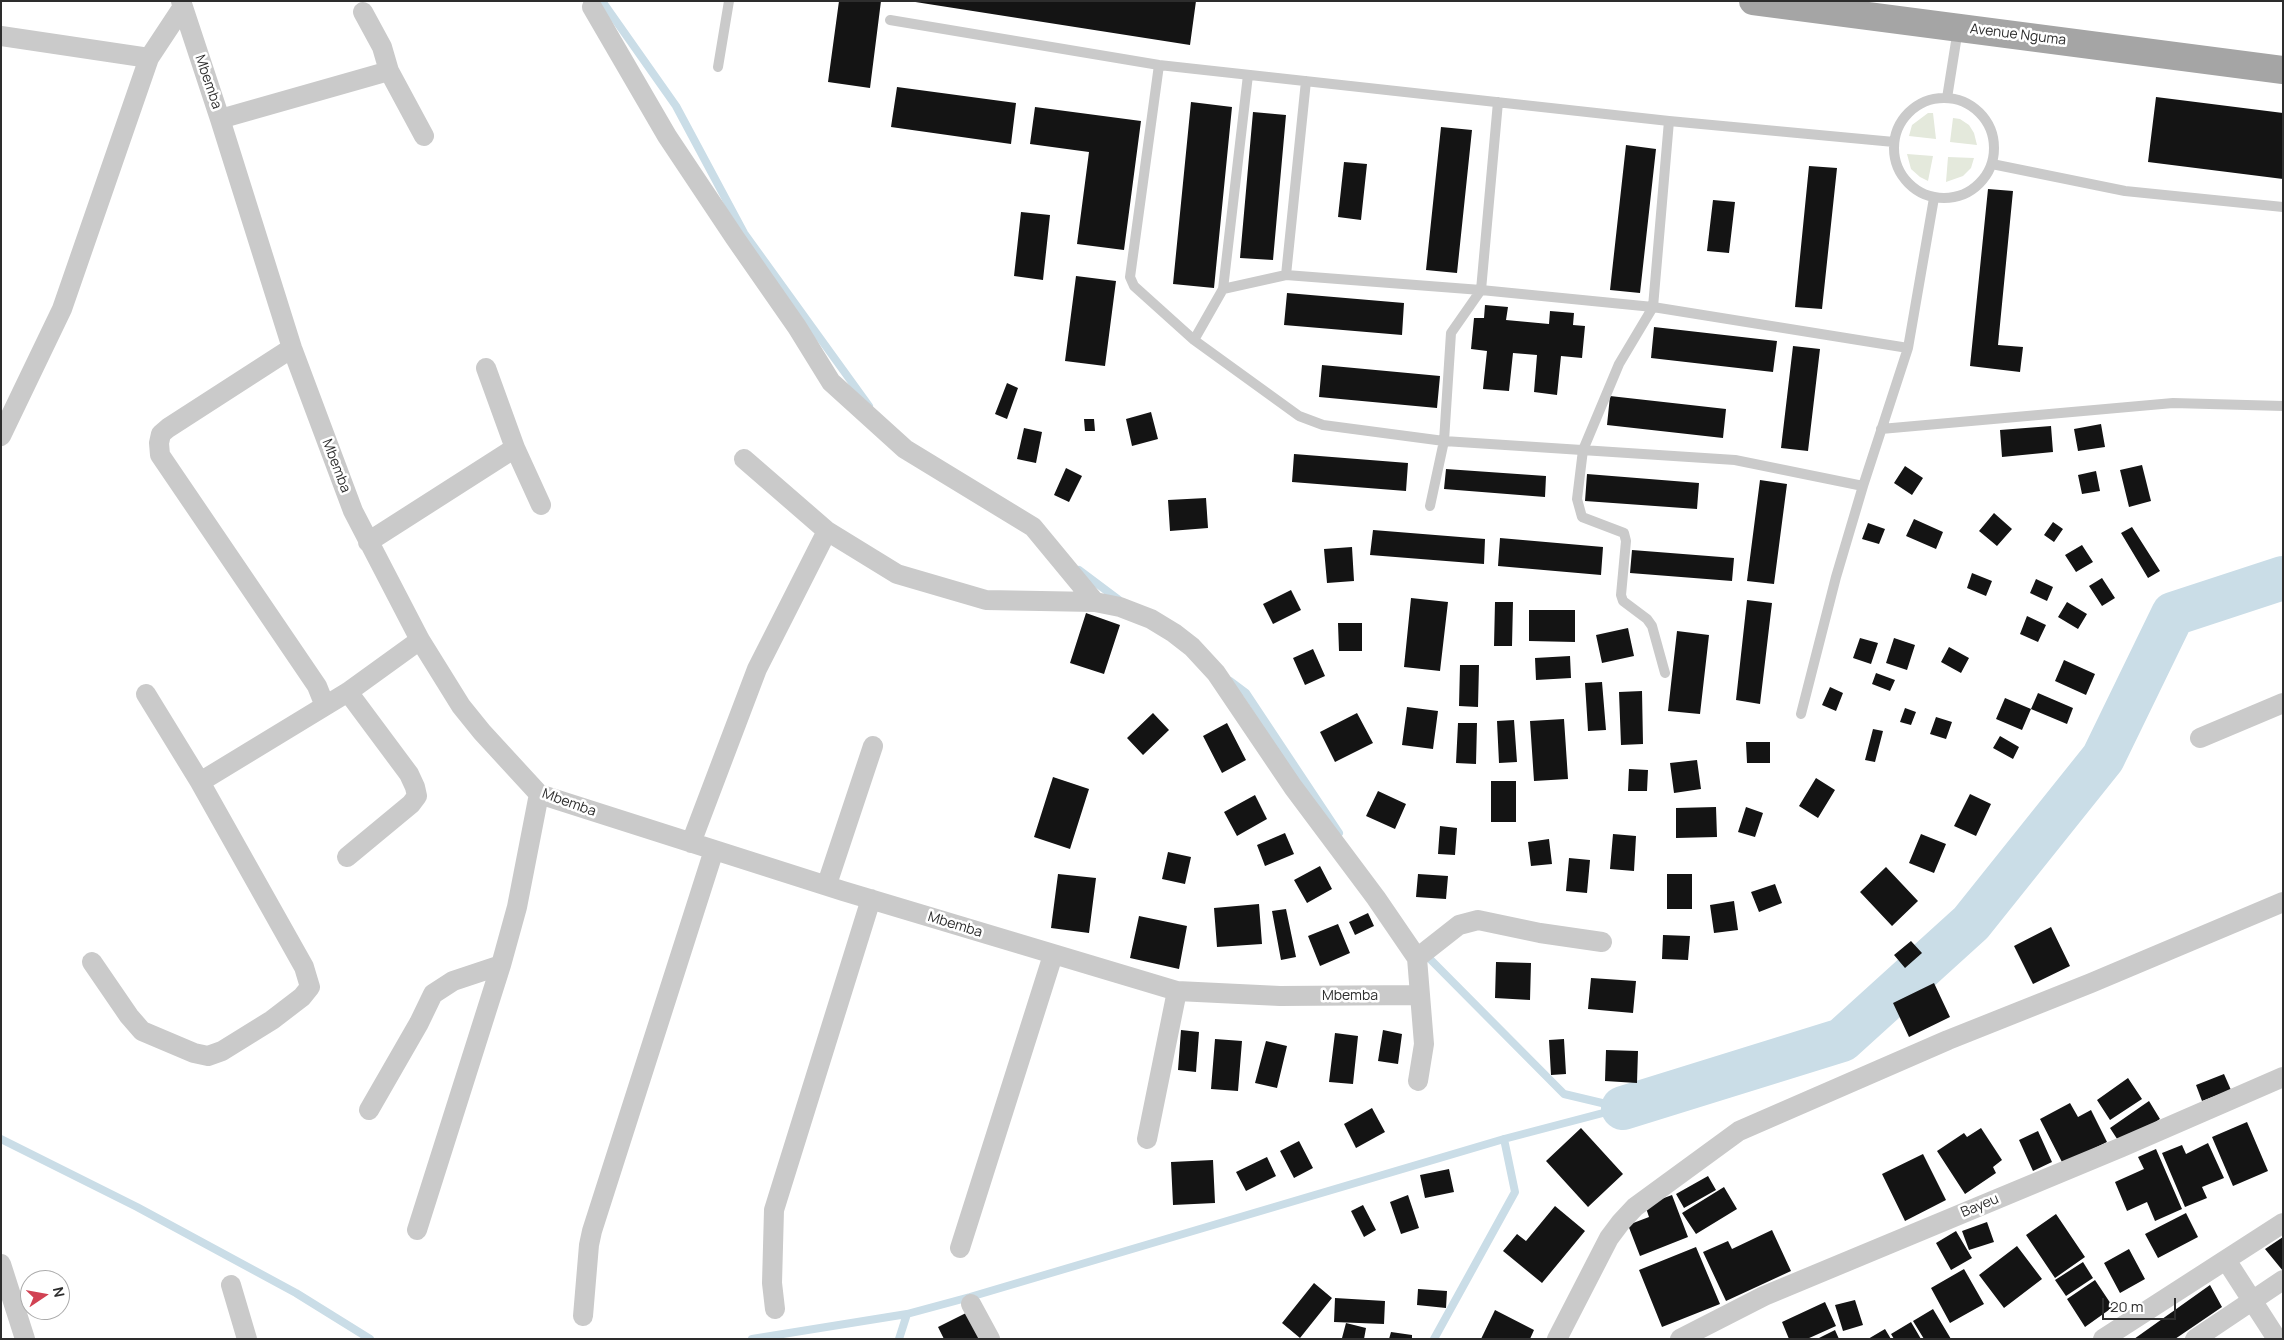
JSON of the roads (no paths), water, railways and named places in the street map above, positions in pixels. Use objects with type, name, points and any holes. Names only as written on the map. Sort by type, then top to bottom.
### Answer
[{"type":"main road","name":"Avenue Nguma","points":[[1753,1],[2283,70]]},
{"type":"street","points":[[1,436],[62,309],[149,58],[182,4]]},
{"type":"street","name":"Mbemba","points":[[182,4],[292,348],[354,511],[368,542],[420,640],[461,706],[482,732],[539,794],[871,899],[1177,991],[1280,996],[1420,995]]},
{"type":"street","points":[[592,7],[667,136],[797,327],[831,382],[905,449],[1033,527],[1095,602]]},
{"type":"street","points":[[363,12],[382,47],[389,71],[424,136]]},
{"type":"street","points":[[1,36],[149,58]]},
{"type":"street","points":[[220,118],[389,71]]},
{"type":"street","points":[[292,348],[168,428],[161,434],[159,444],[160,455],[317,686],[325,706]]},
{"type":"street","points":[[486,368],[515,448],[541,505]]},
{"type":"street","points":[[368,542],[515,448]]},
{"type":"street","points":[[744,459],[827,531],[897,574],[986,600],[1095,602],[1120,607],[1152,619],[1192,647],[1216,673],[1293,787],[1376,898],[1417,958],[1424,1044],[1418,1082]]},
{"type":"street","points":[[691,843],[757,669],[827,531]]},
{"type":"street","points":[[200,782],[348,692],[420,640]]},
{"type":"street","points":[[347,857],[411,804],[417,796],[416,787],[409,774],[348,692]]},
{"type":"street","points":[[92,962],[129,1016],[142,1031],[194,1053],[208,1056],[222,1051],[272,1020],[302,997],[310,987],[304,966],[200,782],[146,694]]},
{"type":"street","points":[[2200,738],[2283,703]]},
{"type":"street","points":[[827,884],[873,746]]},
{"type":"street","points":[[418,1230],[501,965],[517,907],[539,794]]},
{"type":"street","points":[[583,1316],[588,1245],[714,850]]},
{"type":"street","points":[[775,1309],[772,1283],[774,1210],[871,899]]},
{"type":"street","points":[[1557,1339],[1610,1238],[1634,1207],[1740,1131],[1948,1040],[2283,902]]},
{"type":"street","points":[[1417,958],[1459,925],[1478,920],[1540,933],[1602,942]]},
{"type":"street","points":[[960,1248],[1053,954]]},
{"type":"street","points":[[369,1110],[419,1023],[433,994],[453,981],[501,965]]},
{"type":"street","points":[[1147,1139],[1177,991]]},
{"type":"street","name":"Bayeu","points":[[1680,1339],[1764,1296],[2112,1151],[2283,1076]]},
{"type":"street","points":[[2103,1339],[2283,1222]]},
{"type":"street","points":[[2226,1260],[2277,1339]]},
{"type":"street","points":[[1,1264],[25,1339]]},
{"type":"street","points":[[2195,1339],[2283,1280]]},
{"type":"street","points":[[231,1286],[247,1339]]},
{"type":"street","points":[[971,1304],[990,1339]]},
{"type":"lane","points":[[718,67],[729,1]]},
{"type":"lane","points":[[890,20],[1158,65],[1669,121],[1894,142]]},
{"type":"lane","points":[[1947,98],[1958,28]]},
{"type":"lane","points":[[1158,65],[1130,277],[1134,286],[1194,340],[1299,416],[1323,425],[1444,441],[1735,460],[1863,486]]},
{"type":"lane","points":[[1194,340],[1223,289],[1248,75]]},
{"type":"lane","points":[[1286,276],[1306,81]]},
{"type":"lane","points":[[1947,98],[1962,101],[1975,108],[1985,120],[1992,134],[1994,149],[1992,164],[1986,177],[1976,188],[1963,195],[1949,199],[1934,198],[1920,193],[1908,184],[1899,171],[1894,157],[1894,142],[1898,127],[1907,115],[1918,105],[1932,99],[1947,98]]},
{"type":"lane","points":[[1430,506],[1444,441],[1451,333],[1481,290],[1498,102]]},
{"type":"lane","points":[[1665,673],[1652,626],[1648,620],[1623,601],[1621,595],[1626,540],[1624,533],[1582,517],[1578,509],[1577,499],[1584,450],[1619,364],[1653,307],[1669,121]]},
{"type":"lane","points":[[1992,164],[2124,191],[2283,207]]},
{"type":"lane","points":[[1802,714],[1836,577],[1863,486],[1908,348],[1934,198]]},
{"type":"lane","points":[[1223,289],[1286,276],[1481,290],[1653,307],[1908,348]]},
{"type":"lane","points":[[1881,429],[2173,403],[2283,406]]},
{"type":"waterway","points":[[602,1],[676,106],[744,233],[869,406]]},
{"type":"waterway","points":[[1079,570],[1119,600]]},
{"type":"waterway","points":[[1623,1108],[1842,1040],[1971,923],[2103,758],[2173,614],[2283,578]]},
{"type":"waterway","points":[[1230,681],[1246,693],[1339,833]]},
{"type":"waterway","points":[[1425,954],[1564,1094],[1623,1108]]},
{"type":"waterway","points":[[752,1339],[907,1314],[1504,1139],[1622,1108]]},
{"type":"waterway","points":[[1,1139],[137,1207],[296,1293],[370,1339]]},
{"type":"waterway","points":[[1434,1339],[1515,1192],[1504,1139]]},
{"type":"waterway","points":[[899,1339],[907,1314]]}]
